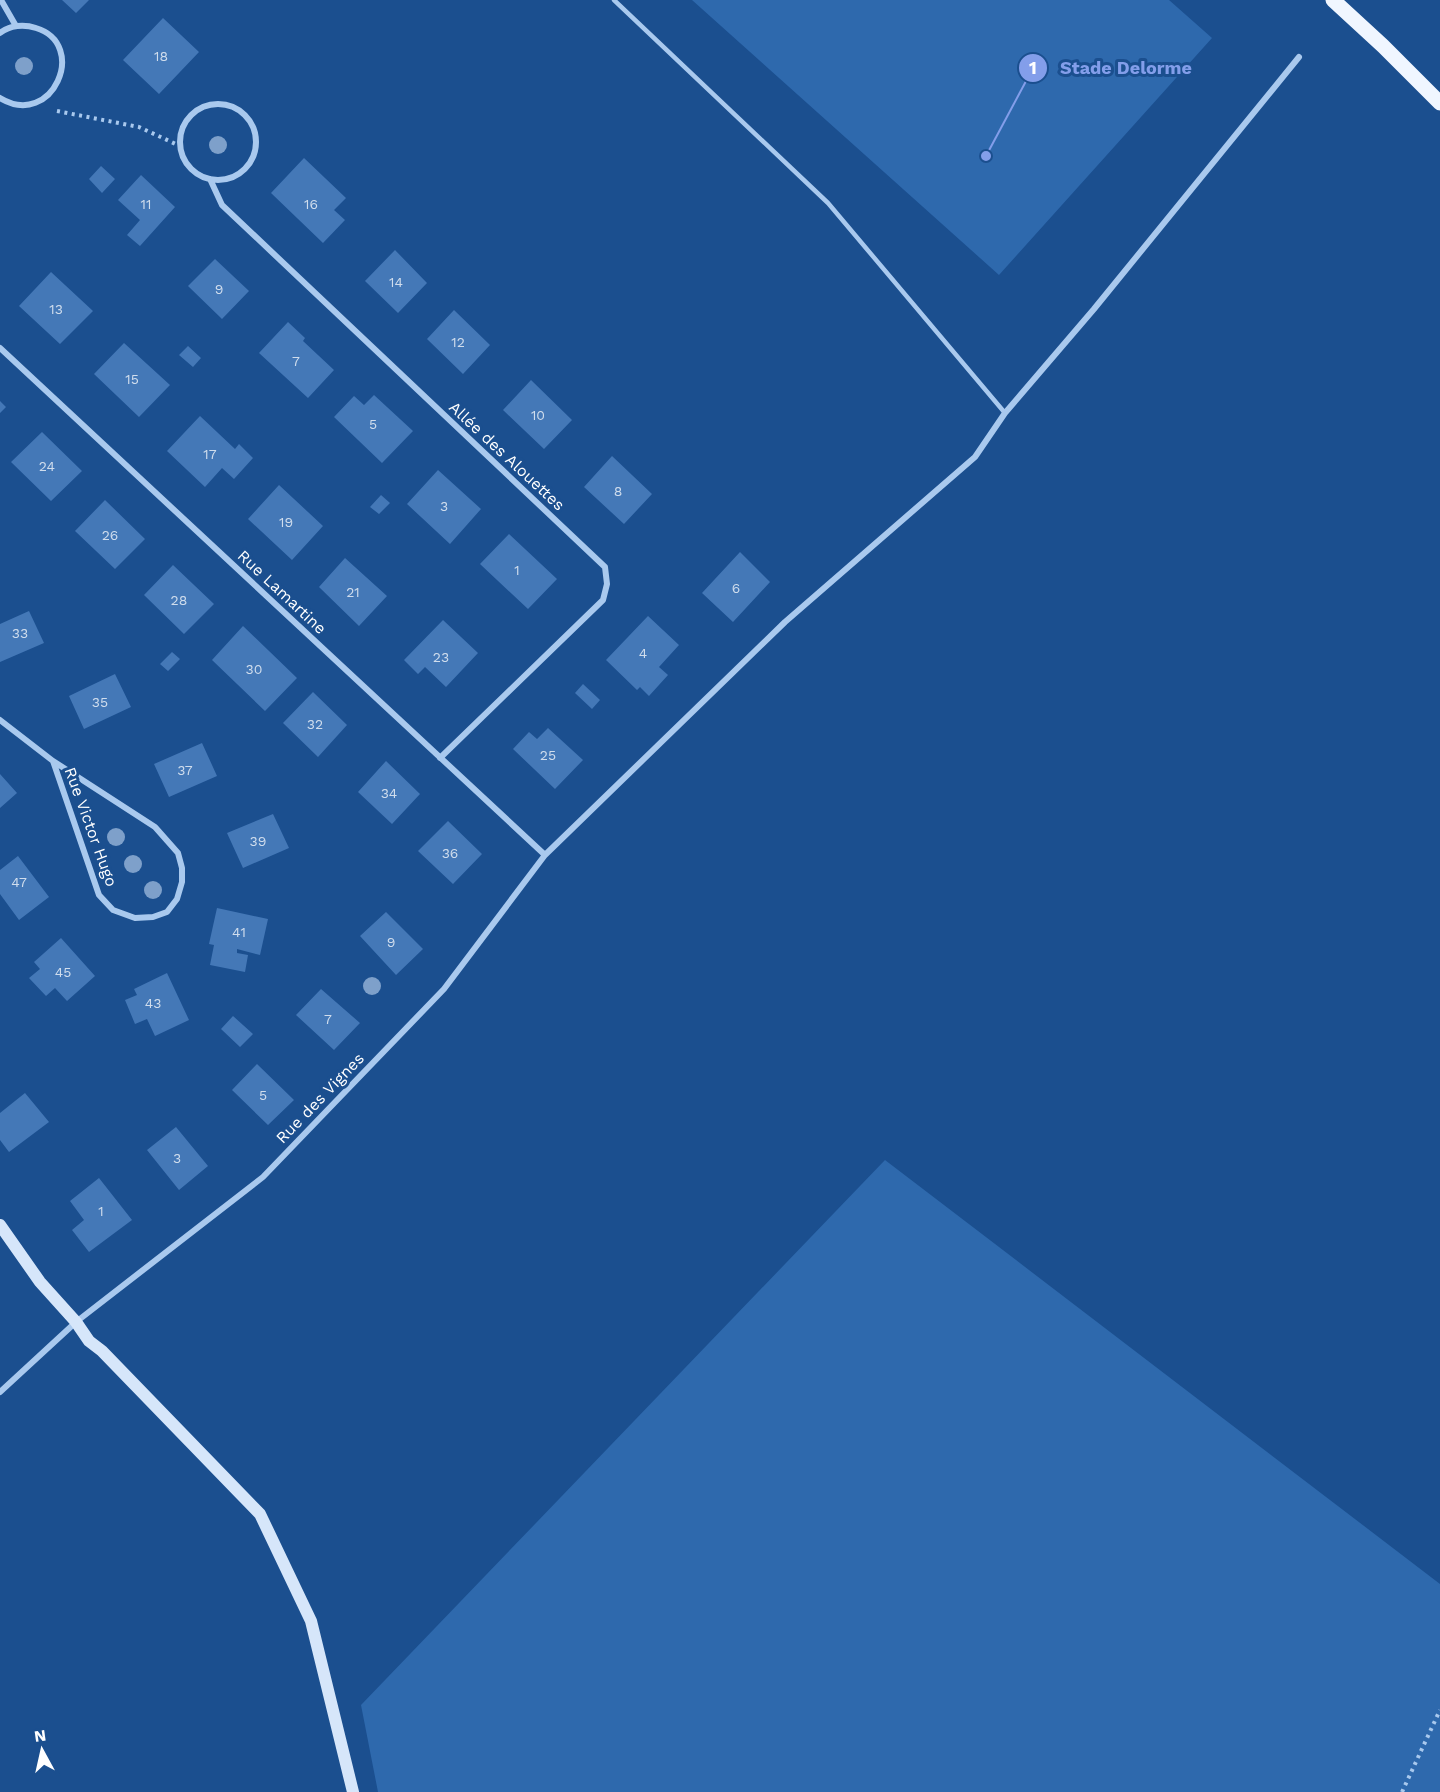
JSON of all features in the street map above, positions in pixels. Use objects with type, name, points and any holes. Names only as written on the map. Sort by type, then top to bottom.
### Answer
[{"type":"main road","points":[[1333,0],[1440,103]]},
{"type":"street","points":[[2,0],[16,26]]},
{"type":"street","points":[[0,33],[16,26],[40,29],[58,46],[63,70],[52,93],[42,100],[22,105],[11,104],[0,98]]},
{"type":"street","name":"Rue des Vignes","points":[[0,1392],[76,1322],[263,1177],[444,989],[545,855],[786,622],[975,458],[1005,413],[1101,300],[1299,57]]},
{"type":"street","points":[[180,146],[181,133],[194,112],[205,106],[218,104],[230,106],[241,112],[250,122],[255,133],[256,146],[252,158],[245,169],[235,176],[210,179]]},
{"type":"street","name":"Allée des Alouettes","points":[[180,146],[183,157],[190,167],[199,175],[210,179],[222,205],[605,567],[607,584],[603,600],[440,758]]},
{"type":"street","name":"Rue Lamartine","points":[[0,348],[545,855]]},
{"type":"street","name":"Rue Victor Hugo","points":[[0,720],[53,761],[155,827],[178,853],[182,868],[182,882],[177,899],[167,912],[153,917],[135,918],[113,910],[99,895],[53,761]]},
{"type":"street","points":[[0,1225],[39,1282],[76,1322],[89,1341],[102,1351],[260,1514],[311,1621],[352,1792]]},
{"type":"lane","points":[[614,0],[828,203],[1005,413]]},
{"type":"path","points":[[42,100],[58,111],[139,127],[180,146]]},
{"type":"path","points":[[1402,1792],[1440,1710]]},
{"type":"shaded area","points":[[692,0],[1169,0],[1212,38],[999,275]]},
{"type":"shaded area","points":[[885,1160],[1440,1584],[1440,1792],[378,1792],[361,1705]]},
{"type":"building","points":[[62,0],[89,0],[76,13]]},
{"type":"building","points":[[163,18],[199,52],[159,94],[123,60]]},
{"type":"building","points":[[304,158],[346,198],[334,210],[345,220],[323,243],[271,193]]},
{"type":"building","points":[[101,166],[115,179],[102,193],[89,179]]},
{"type":"building","points":[[141,175],[175,207],[140,246],[127,235],[140,220],[118,200]]},
{"type":"building","points":[[395,250],[427,283],[398,313],[365,281]]},
{"type":"building","points":[[215,259],[249,291],[222,319],[188,286]]},
{"type":"building","points":[[51,272],[93,311],[60,344],[19,306]]},
{"type":"building","points":[[454,310],[490,345],[463,374],[427,339]]},
{"type":"building","points":[[288,322],[305,338],[303,341],[334,370],[308,398],[259,353]]},
{"type":"building","points":[[124,343],[170,385],[139,417],[94,374]]},
{"type":"building","points":[[188,346],[201,358],[193,367],[179,355]]},
{"type":"building","points":[[531,380],[572,420],[544,449],[503,410]]},
{"type":"building","points":[[374,395],[413,431],[382,463],[334,417],[354,396],[364,405]]},
{"type":"building","points":[[0,401],[6,407],[0,413]]},
{"type":"building","points":[[200,416],[235,449],[239,444],[253,458],[234,479],[222,468],[205,487],[167,451]]},
{"type":"building","points":[[42,432],[82,471],[51,501],[11,462]]},
{"type":"building","points":[[612,456],[652,494],[624,524],[584,487]]},
{"type":"building","points":[[438,470],[481,509],[450,544],[407,504]]},
{"type":"building","points":[[279,485],[323,526],[292,560],[248,519]]},
{"type":"building","points":[[381,495],[390,503],[379,514],[370,507]]},
{"type":"building","points":[[105,500],[145,539],[115,569],[75,531]]},
{"type":"building","points":[[509,534],[557,579],[528,609],[480,564]]},
{"type":"building","points":[[740,552],[770,582],[733,622],[702,593]]},
{"type":"building","points":[[345,558],[387,596],[359,626],[319,587]]},
{"type":"building","points":[[173,565],[214,604],[184,634],[144,595]]},
{"type":"building","points":[[29,611],[44,643],[0,662],[0,624]]},
{"type":"building","points":[[648,616],[679,645],[659,667],[668,675],[649,696],[640,687],[637,690],[606,660]]},
{"type":"building","points":[[443,620],[478,653],[446,687],[425,667],[418,674],[404,660]]},
{"type":"building","points":[[243,626],[297,678],[265,711],[212,660]]},
{"type":"building","points":[[172,652],[180,659],[168,671],[160,664]]},
{"type":"building","points":[[115,674],[131,707],[84,729],[69,696]]},
{"type":"building","points":[[583,684],[600,700],[592,709],[575,693]]},
{"type":"building","points":[[313,692],[347,725],[318,757],[283,723]]},
{"type":"building","points":[[548,728],[583,760],[555,789],[513,749],[529,732],[537,739]]},
{"type":"building","points":[[202,743],[217,776],[169,797],[154,764]]},
{"type":"building","points":[[386,761],[420,794],[392,824],[358,792]]},
{"type":"building","points":[[0,774],[17,793],[0,808]]},
{"type":"building","points":[[273,814],[289,848],[243,868],[227,833]]},
{"type":"building","points":[[448,821],[482,854],[453,884],[418,851]]},
{"type":"building","points":[[18,856],[49,897],[19,920],[0,894],[0,870]]},
{"type":"building","points":[[217,908],[268,919],[260,955],[237,949],[237,953],[248,955],[245,972],[210,965],[214,945],[209,944]]},
{"type":"building","points":[[386,912],[423,949],[396,975],[360,936]]},
{"type":"building","points":[[61,938],[95,976],[67,1001],[55,988],[46,996],[29,978],[40,969],[34,962]]},
{"type":"building","points":[[167,973],[189,1020],[155,1036],[147,1019],[135,1024],[125,1000],[137,995],[134,989]]},
{"type":"building","points":[[321,989],[360,1023],[334,1050],[296,1015]]},
{"type":"building","points":[[233,1016],[253,1034],[240,1047],[221,1029]]},
{"type":"building","points":[[257,1064],[294,1100],[268,1125],[232,1090]]},
{"type":"building","points":[[25,1093],[49,1122],[9,1152],[0,1140],[0,1113]]},
{"type":"building","points":[[176,1127],[208,1166],[179,1190],[147,1150]]},
{"type":"building","points":[[99,1178],[132,1220],[89,1252],[72,1230],[84,1220],[70,1201]]},
{"type":"place","name":"Stade Delorme","points":[[986,156]]}]
